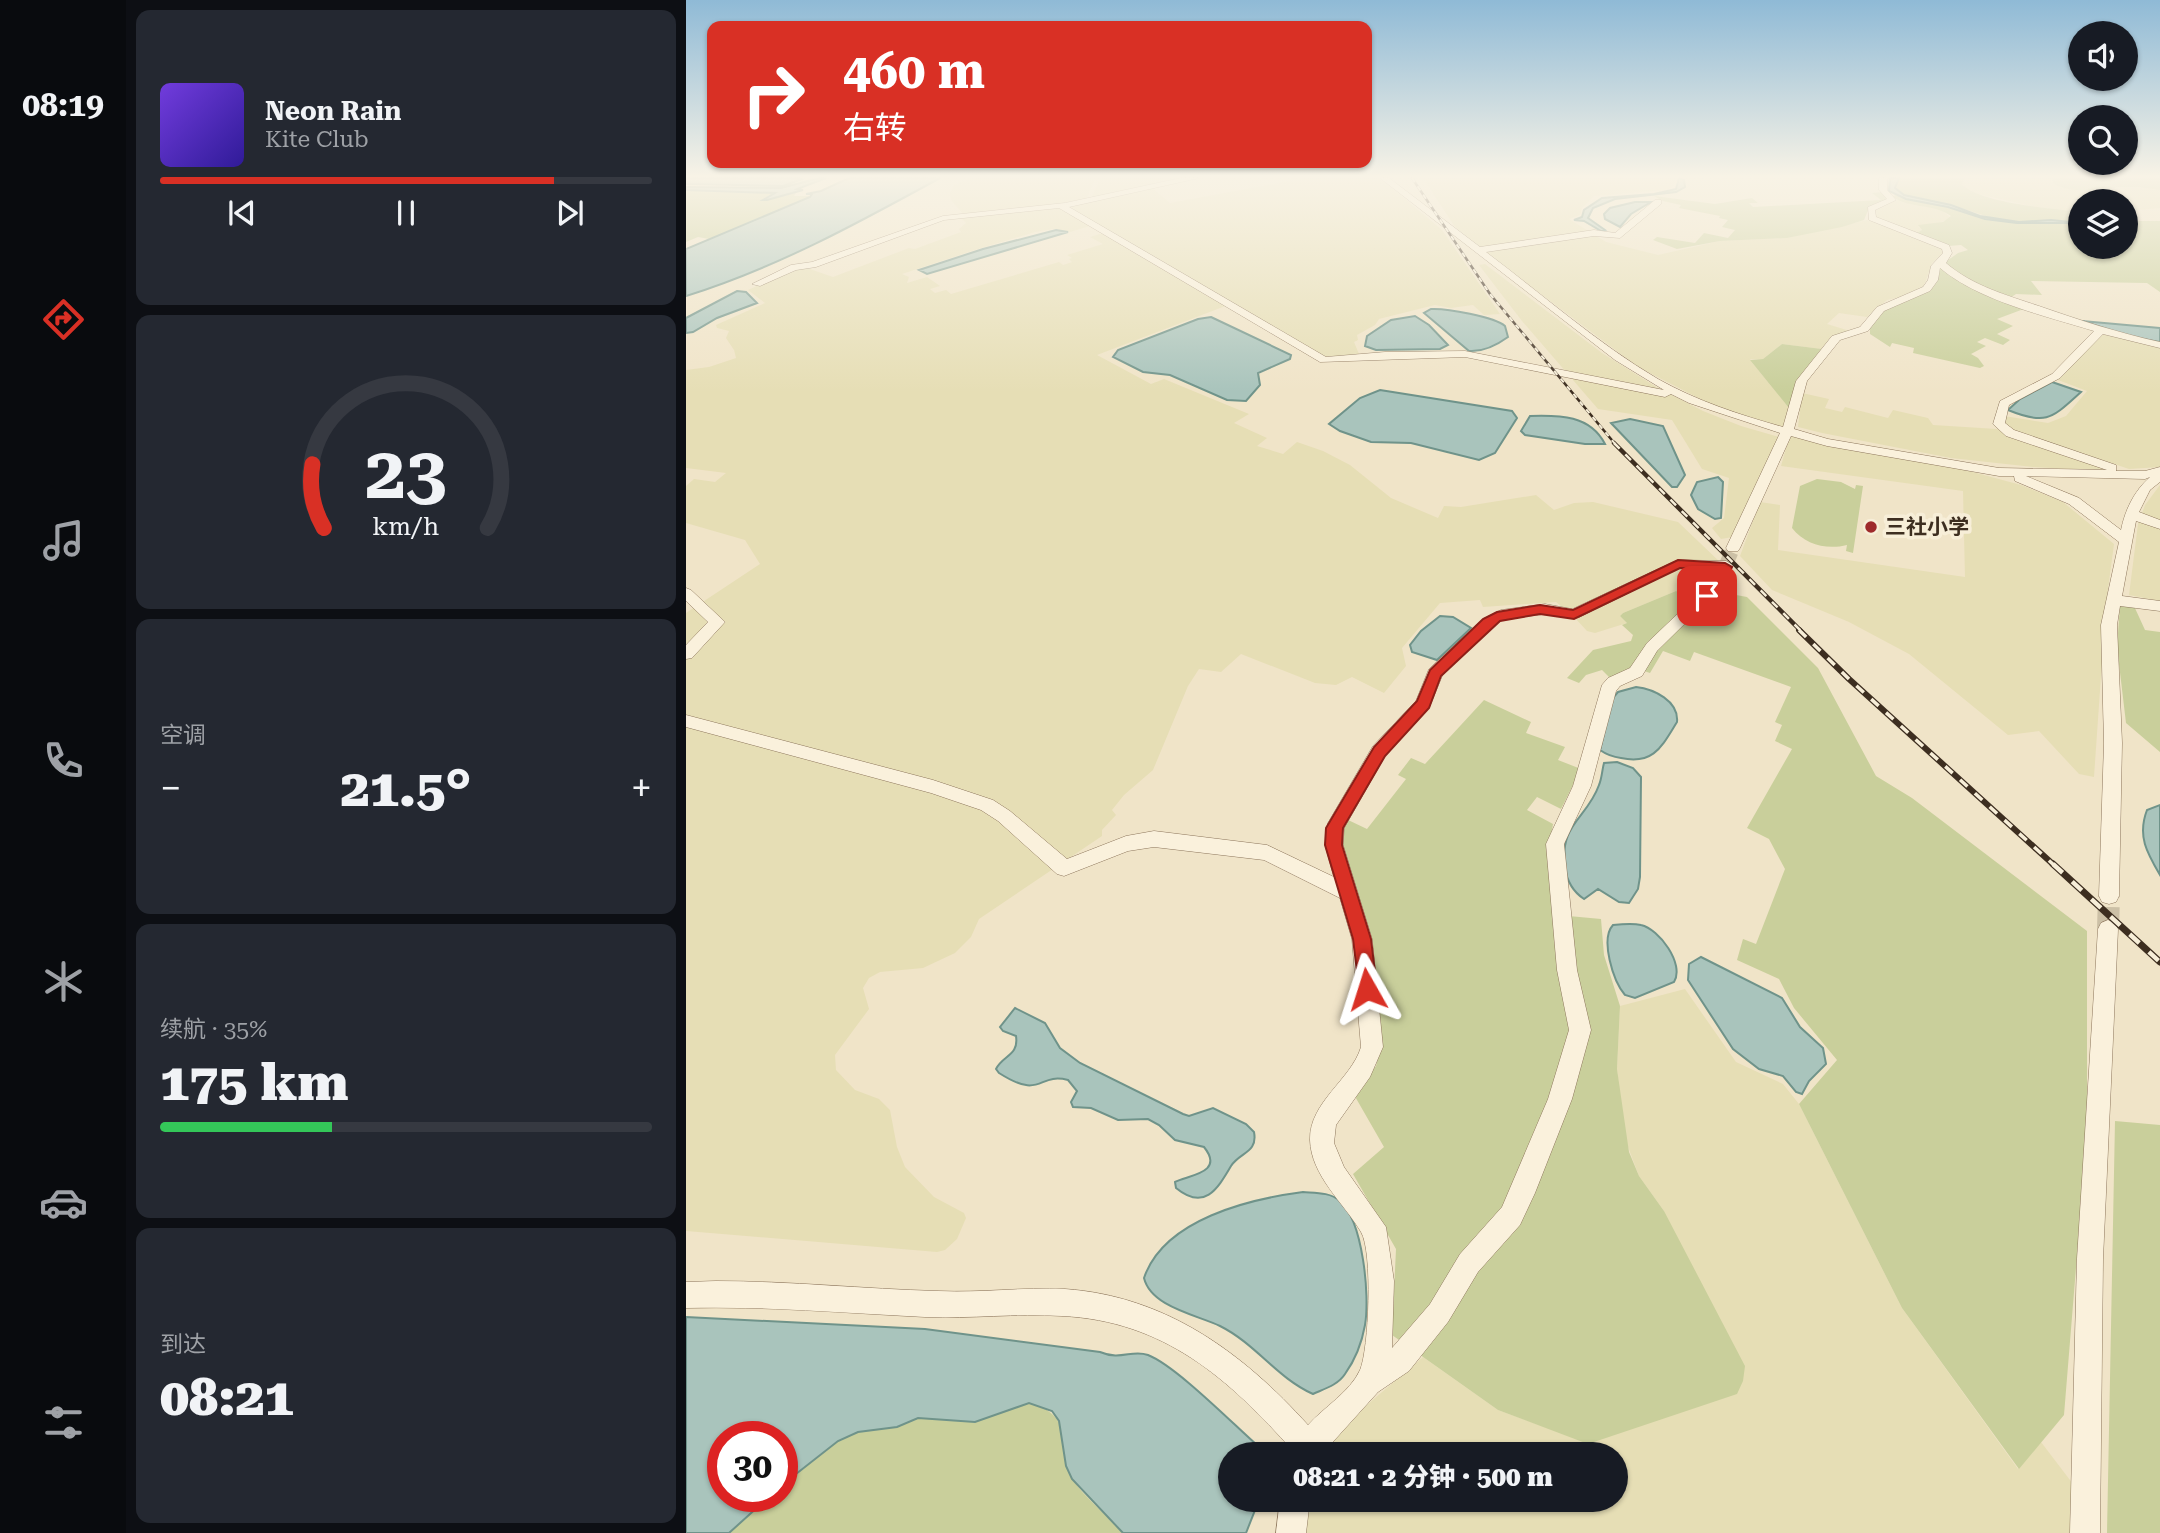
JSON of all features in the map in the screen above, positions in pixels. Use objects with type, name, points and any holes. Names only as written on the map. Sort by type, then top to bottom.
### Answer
[{"type":"street","points":[[757,284],[794,267],[813,265],[856,250]]},
{"type":"street","points":[[1139,250],[1324,360],[1385,355],[1465,354],[1682,396]]},
{"type":"street","points":[[1478,250],[1619,358],[1682,396],[1719,411],[1787,432],[1854,448],[1999,472],[2160,474]]},
{"type":"street","points":[[1313,1442],[1369,1382],[1399,1362],[1439,1313],[1469,1263],[1511,1216],[1523,1193],[1560,1099],[1580,1030],[1567,970],[1555,844],[1582,786],[1608,689],[1614,682],[1636,671],[1652,647],[1717,584],[1787,432],[1802,381],[1836,338],[1864,329],[1870,318],[1888,303],[1923,292],[1930,286],[1936,266],[1948,253],[1947,250]]},
{"type":"street","points":[[1940,262],[1945,268],[1995,295],[2100,331],[2160,345]]},
{"type":"street","points":[[2100,331],[2056,376],[2004,403],[1999,424],[2010,433],[2131,474]]},
{"type":"street","points":[[1999,472],[2064,496],[2124,540]]},
{"type":"street","points":[[2109,896],[2113,743],[2109,640],[2113,600],[2131,514],[2145,488],[2160,474]]},
{"type":"street","points":[[2131,514],[2160,525]]},
{"type":"street","points":[[1369,1382],[1374,1369],[1380,1321],[1381,1259],[1377,1237],[1373,1227],[1332,1169],[1322,1142],[1322,1133],[1330,1115],[1367,1064],[1372,1048],[1362,939],[1334,845],[1335,828],[1340,816],[1367,776],[1379,751],[1423,704],[1435,673],[1488,622],[1502,615],[1540,609],[1574,614],[1678,564],[1728,560]]},
{"type":"street","points":[[686,593],[717,622],[686,654]]},
{"type":"street","points":[[2113,600],[2160,606]]},
{"type":"street","points":[[686,721],[933,787],[987,806],[1004,816],[1064,868],[1126,844],[1154,839],[1268,853],[1348,893]]},
{"type":"street","points":[[2085,1533],[2090,1259],[2108,929]]},
{"type":"street","points":[[686,1295],[774,1294],[928,1304],[1082,1303],[1110,1309],[1153,1321],[1210,1350],[1247,1379],[1300,1442]]},
{"type":"street","points":[[1291,1533],[1294,1512]]},
{"type":"shaded area","points":[[905,250],[977,250],[902,274],[909,277],[907,283],[927,277],[940,286],[930,289],[935,293],[946,290],[951,294],[1059,262],[1063,265],[1072,262],[1069,259],[1072,258],[1067,255],[1085,250],[1135,250],[1228,305],[1097,355],[1151,384],[1164,379],[1249,414],[1234,423],[1267,438],[1257,446],[1283,454],[1297,442],[1323,451],[1350,465],[1391,498],[1438,518],[1444,506],[1461,507],[1536,495],[1554,510],[1574,503],[1593,502],[1678,522],[1721,563],[1676,560],[1582,608],[1567,611],[1556,602],[1483,607],[1480,600],[1440,603],[1402,648],[1406,666],[1384,693],[1352,677],[1336,685],[1315,683],[1241,654],[1221,672],[1199,669],[1188,686],[1153,770],[1124,795],[1112,810],[1116,815],[1102,830],[1102,836],[979,919],[971,937],[955,953],[923,968],[880,972],[869,978],[863,988],[869,1009],[835,1055],[836,1070],[855,1090],[879,1099],[890,1110],[897,1147],[905,1167],[934,1197],[964,1213],[966,1218],[957,1239],[945,1250],[937,1252],[686,1231],[686,613],[760,564],[745,540],[686,523],[686,486],[694,479],[715,482],[726,473],[686,468],[686,370],[709,367],[736,358],[726,338],[729,331],[717,328],[716,325],[765,303],[748,290],[797,268],[807,268],[833,277]]},
{"type":"shaded area","points":[[1142,250],[1455,250],[1500,314],[1484,315],[1473,305],[1451,308],[1435,305],[1379,319],[1375,325],[1357,335],[1358,340],[1354,342],[1359,354],[1323,358]]},
{"type":"shaded area","points":[[1482,250],[1636,250],[1658,255],[1682,250],[1943,250],[1944,252],[1932,263],[1924,286],[1906,296],[1887,300],[1867,317],[1839,313],[1827,324],[1850,331],[1835,335],[1822,349],[1782,344],[1763,359],[1750,360],[1789,408],[1783,427],[1714,406],[1638,367]]},
{"type":"shaded area","points":[[1485,264],[1602,353],[1658,388],[1703,411],[1779,437],[1733,537],[1721,539],[1712,528],[1724,518],[1729,478],[1702,469],[1672,420],[1598,409],[1522,321],[1479,265]]},
{"type":"shaded area","points":[[2101,334],[2160,346],[2160,467],[2129,469],[2005,427],[2004,416],[2048,423],[2066,416],[2087,391],[2058,380]]},
{"type":"shaded area","points":[[1802,393],[1829,399],[1825,408],[1842,412],[1845,407],[1888,418],[1893,410],[1928,418],[1933,425],[1997,429],[2109,468],[2108,471],[2033,467],[1951,458],[1822,433],[1798,427]]},
{"type":"shaded area","points":[[1789,437],[1969,471],[2021,485],[2063,502],[2114,544],[2106,604],[2094,777],[2079,774],[2039,731],[2008,735],[1909,654],[1849,622],[1772,590],[1740,556],[1760,502],[1780,505],[1778,550],[1965,577],[1963,491],[1781,466]]},
{"type":"shaded area","points":[[2160,485],[2160,601],[2129,595],[2138,524],[2145,505]]},
{"type":"shaded area","points":[[1678,566],[1719,568],[1712,586],[1689,597],[1676,591],[1623,613],[1620,616],[1627,623],[1595,633],[1587,631],[1575,618]]},
{"type":"shaded area","points":[[1685,989],[1736,1062],[1783,1084],[1799,1104],[1902,1308],[2018,1469],[2041,1442],[2073,1484],[2071,1533],[1300,1533],[1302,1512],[1628,1512],[1628,1442],[1325,1442],[1423,1357],[1498,1410],[1539,1425],[1664,1211],[1639,1176],[1625,1139],[1617,1069],[1620,1006]]},
{"type":"green space","points":[[1967,250],[2068,250],[2068,259],[2138,259],[2138,250],[2160,250],[2160,292],[2147,283],[2031,281],[2042,295],[2016,294],[2007,300],[2029,307],[1997,319],[2013,326],[1997,334],[2010,340],[2003,345],[1985,338],[1977,342],[1986,346],[1971,354],[1984,366],[1980,368],[1913,353],[1914,348],[1892,343],[1890,347],[1870,334],[1870,327],[1883,312],[1927,291],[1933,286],[1937,268]]},
{"type":"green space","points":[[1782,344],[1822,349],[1804,372],[1789,408],[1750,360],[1763,359]]},
{"type":"green space","points":[[1817,479],[1841,482],[1855,489],[1856,485],[1863,486],[1853,553],[1846,551],[1847,545],[1817,545],[1803,539],[1792,528],[1800,486]]},
{"type":"green space","points":[[1676,591],[1689,597],[1692,603],[1629,672],[1610,678],[1602,670],[1586,675],[1579,683],[1567,678],[1593,650],[1631,641],[1633,635],[1622,625],[1627,623],[1620,616],[1623,613]]},
{"type":"green space","points":[[1720,592],[1747,597],[1818,668],[1876,776],[1912,798],[2087,931],[2087,1133],[2064,1415],[2019,1469],[1902,1308],[1799,1104],[1837,1060],[1794,1008],[1779,979],[1737,960],[1743,939],[1756,944],[1785,869],[1769,839],[1747,828],[1792,749],[1775,741],[1782,725],[1775,722],[1791,687],[1694,652],[1690,661],[1663,651],[1650,673],[1641,670],[1651,654]]},
{"type":"green space","points":[[2120,605],[2134,606],[2145,630],[2160,632],[2160,752],[2126,723],[2117,647]]},
{"type":"green space","points":[[1484,700],[1531,722],[1526,733],[1565,747],[1558,760],[1581,769],[1561,809],[1537,797],[1527,810],[1553,824],[1549,849],[1558,915],[1601,919],[1604,955],[1620,1006],[1617,1069],[1629,1152],[1639,1176],[1664,1211],[1745,1366],[1743,1381],[1737,1394],[1594,1442],[1583,1442],[1498,1410],[1392,1335],[1396,1249],[1353,1174],[1384,1147],[1353,1093],[1376,1066],[1381,1045],[1341,843],[1346,819],[1367,829],[1406,779],[1398,775],[1411,758],[1425,764]]},
{"type":"green space","points":[[2115,1121],[2160,1125],[2160,1533],[2107,1533]]},
{"type":"green space","points":[[1029,1403],[1045,1409],[1055,1417],[1060,1426],[1065,1458],[1074,1481],[1123,1533],[729,1533],[752,1512],[798,1512],[798,1472],[838,1441],[858,1432],[897,1427],[918,1418],[975,1422]]},
{"type":"water","points":[[686,250],[802,250],[752,272],[686,296]]},
{"type":"water","points":[[981,250],[1009,250],[927,274],[919,270]]},
{"type":"water","points":[[737,291],[746,292],[757,303],[686,333],[686,318]]},
{"type":"water","points":[[1431,309],[1491,319],[1505,326],[1508,337],[1490,347],[1469,351],[1424,313]]},
{"type":"water","points":[[1415,316],[1429,325],[1448,345],[1440,349],[1376,350],[1365,346],[1367,336],[1391,320]]},
{"type":"water","points":[[1211,317],[1291,355],[1290,359],[1258,373],[1260,385],[1246,401],[1227,400],[1170,375],[1143,372],[1113,357],[1118,350],[1198,319]]},
{"type":"water","points":[[2082,321],[2160,328],[2160,342],[2131,337]]},
{"type":"water","points":[[2052,382],[2081,392],[2048,417],[2032,418],[2008,410],[2020,399]]},
{"type":"water","points":[[1380,390],[1512,411],[1517,418],[1495,453],[1479,460],[1411,443],[1371,442],[1340,431],[1329,424],[1360,398]]},
{"type":"water","points":[[1530,416],[1563,417],[1583,422],[1599,434],[1605,444],[1585,444],[1525,435],[1521,431]]},
{"type":"water","points":[[1630,419],[1663,426],[1685,475],[1677,487],[1672,487],[1611,423]]},
{"type":"water","points":[[1718,477],[1723,482],[1721,518],[1715,519],[1698,509],[1691,495],[1697,482]]},
{"type":"water","points":[[1440,616],[1453,617],[1471,628],[1437,660],[1412,652],[1410,645],[1421,631]]},
{"type":"water","points":[[1636,687],[1650,690],[1670,702],[1677,715],[1677,722],[1656,752],[1642,759],[1618,758],[1600,750],[1612,699],[1618,692]]},
{"type":"water","points":[[1617,762],[1633,768],[1641,777],[1640,877],[1638,889],[1629,903],[1619,902],[1598,889],[1584,899],[1571,885],[1565,868],[1564,853],[1570,831],[1594,796],[1604,763]]},
{"type":"water","points":[[2160,805],[2160,875],[2145,844],[2143,828],[2147,810]]},
{"type":"water","points":[[1638,924],[1655,933],[1673,957],[1676,966],[1674,982],[1635,998],[1625,995],[1616,980],[1608,950],[1609,931],[1613,925]]},
{"type":"water","points":[[1701,957],[1782,998],[1800,1027],[1823,1048],[1826,1064],[1809,1081],[1802,1094],[1796,1092],[1783,1076],[1759,1069],[1733,1049],[1688,980],[1689,964]]},
{"type":"water","points":[[1015,1008],[1045,1023],[1060,1048],[1080,1063],[1183,1114],[1189,1116],[1213,1108],[1246,1124],[1254,1132],[1255,1139],[1251,1148],[1235,1161],[1209,1195],[1194,1198],[1186,1195],[1176,1188],[1175,1182],[1208,1168],[1209,1156],[1204,1147],[1175,1140],[1148,1119],[1118,1120],[1091,1108],[1073,1107],[1071,1102],[1077,1091],[1068,1080],[1050,1079],[1038,1084],[1024,1085],[999,1073],[996,1069],[1013,1052],[1016,1043],[1016,1036],[1000,1027]]},
{"type":"water","points":[[1303,1192],[1332,1196],[1348,1211],[1359,1241],[1366,1296],[1364,1331],[1352,1363],[1339,1381],[1313,1394],[1288,1379],[1233,1333],[1165,1303],[1148,1288],[1144,1278],[1154,1258],[1170,1241],[1189,1227],[1235,1207]]},
{"type":"water","points":[[686,1317],[925,1329],[1114,1355],[1148,1355],[1188,1383],[1254,1442],[1218,1442],[1218,1512],[1254,1512],[1246,1533],[1123,1533],[1072,1479],[1066,1466],[1059,1421],[1052,1411],[1029,1403],[975,1422],[918,1418],[897,1427],[858,1432],[838,1441],[798,1472],[798,1421],[707,1421],[707,1512],[752,1512],[729,1533],[686,1533]]},
{"type":"tunnel","points":[[1726,565],[1733,548]]},
{"type":"tunnel","points":[[2108,929],[2109,896]]},
{"type":"railway","points":[[1460,250],[1490,294],[1616,445]]},
{"type":"railway","points":[[1614,443],[1801,631]]},
{"type":"railway","points":[[1799,630],[1849,679],[2055,866]]},
{"type":"railway","points":[[2053,864],[2160,962]]},
{"type":"place","name":"三社小学","points":[[1871,527]]},
{"type":"route","points":[[1367,989],[1362,939],[1334,845],[1335,828],[1379,751],[1423,704],[1435,673],[1488,622],[1497,617],[1540,609],[1574,614],[1678,564],[1725,567],[1717,584],[1707,596]]}]
